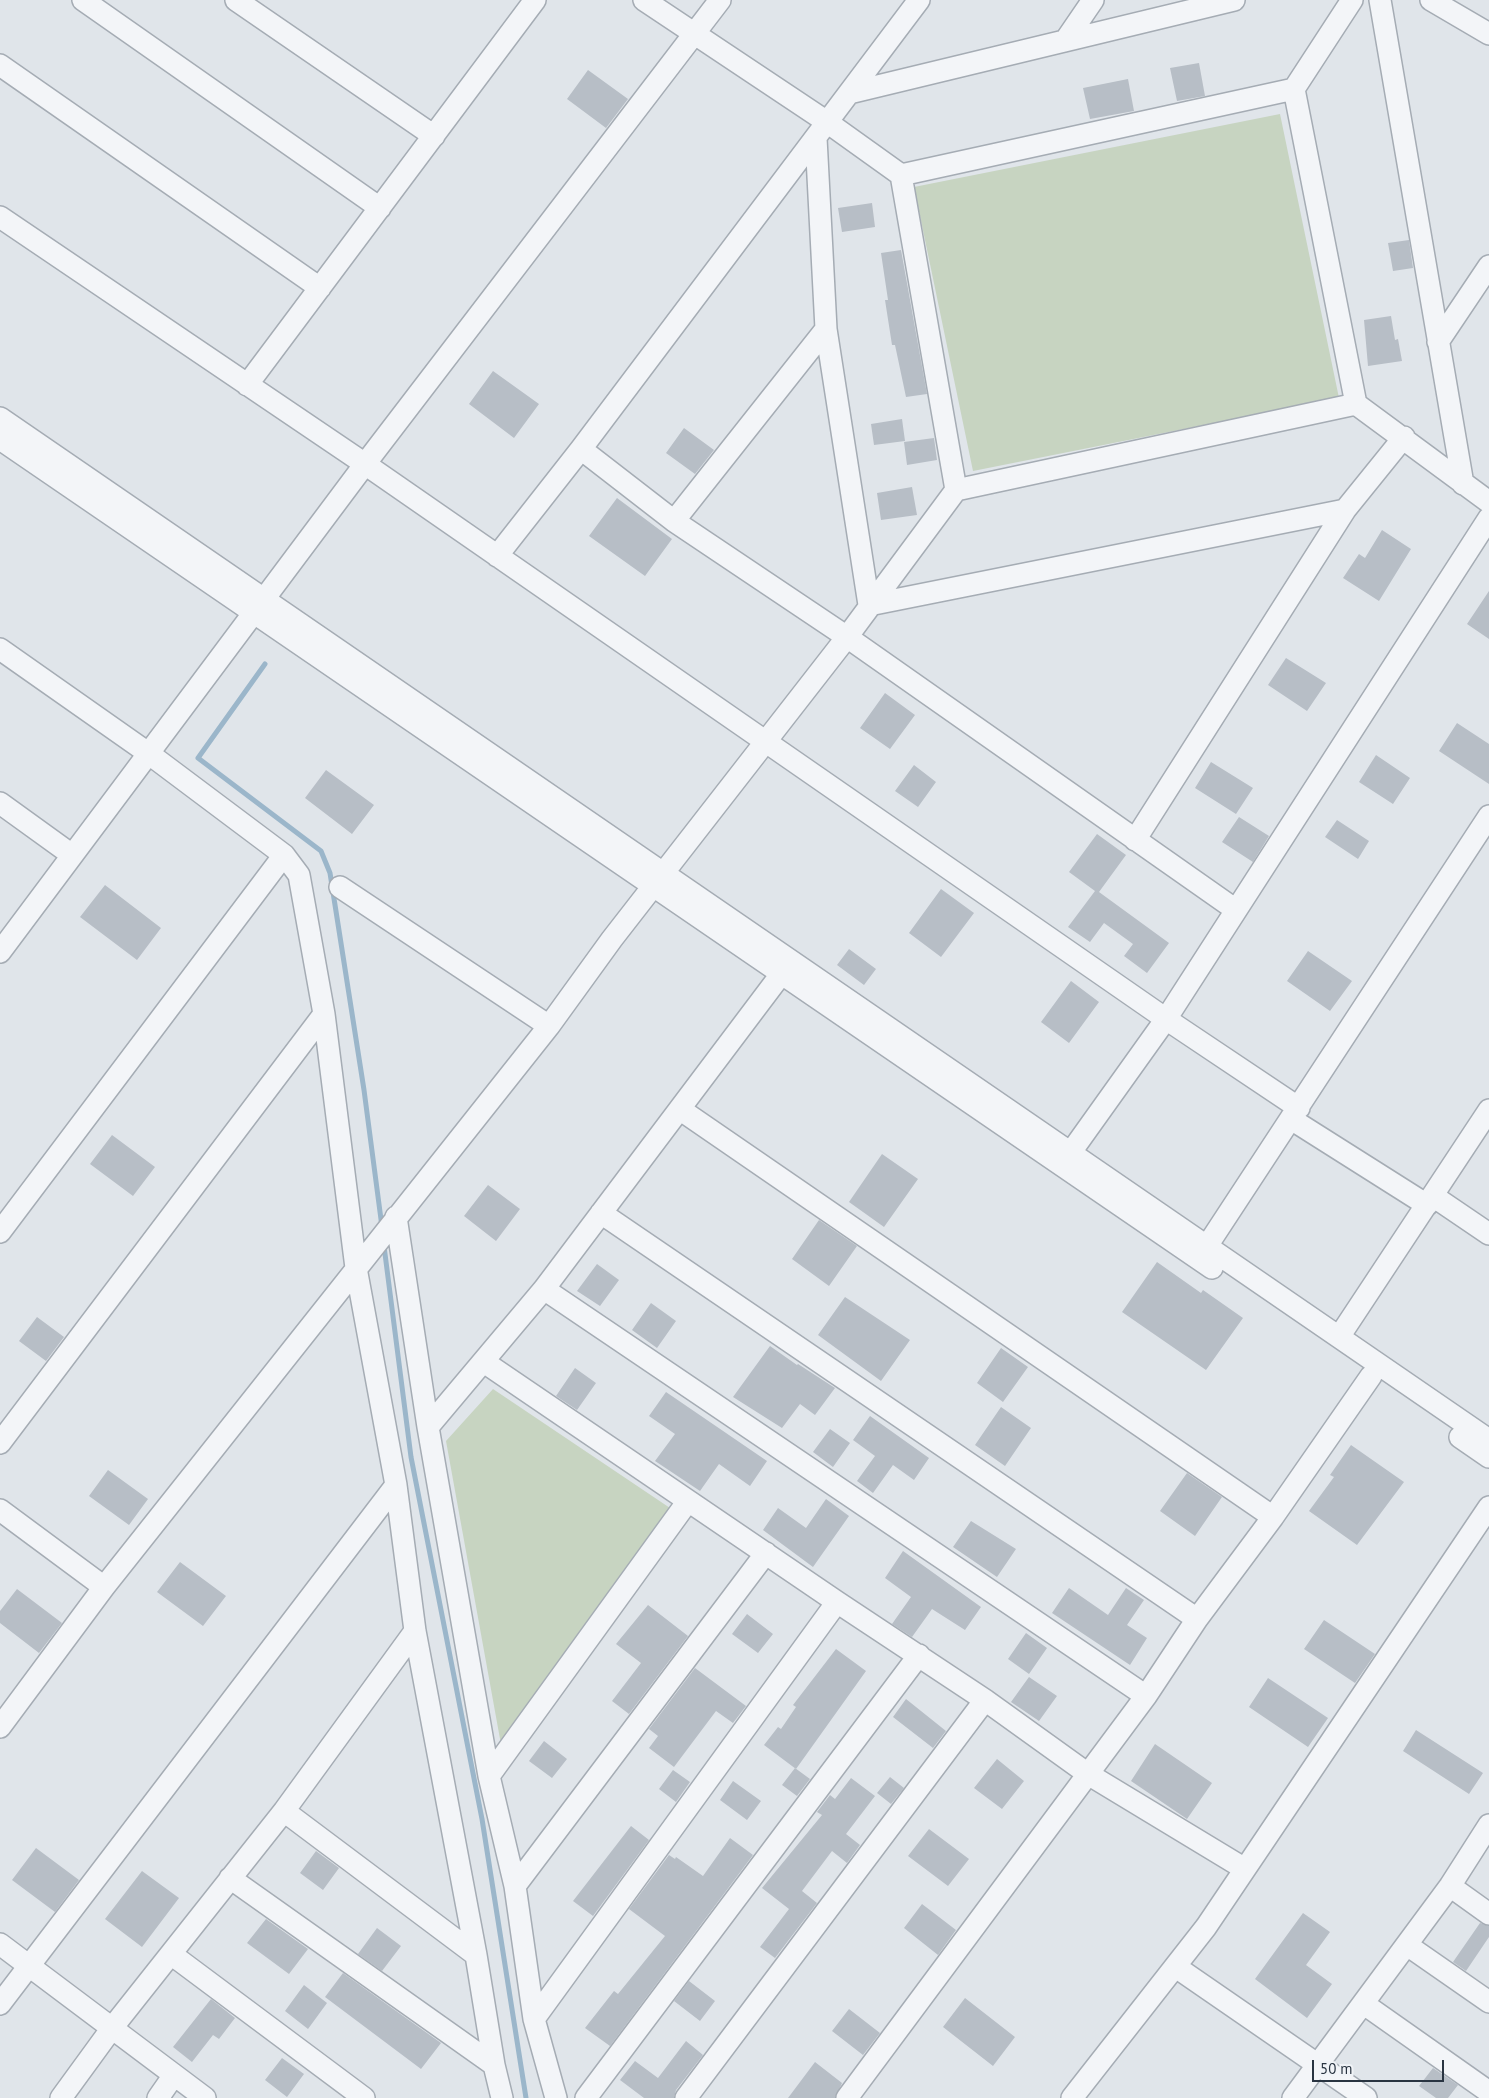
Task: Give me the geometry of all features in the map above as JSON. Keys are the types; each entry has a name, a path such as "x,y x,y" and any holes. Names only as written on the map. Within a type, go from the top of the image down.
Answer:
{"street":[{"path":"83,0 380,208"},
{"path":"236,0 434,136"},
{"path":"247,385 535,0"},
{"path":"644,0 695,34 822,130 901,176 1294,89"},
{"path":"0,952 7,930 72,856 365,464 720,0"},
{"path":"497,556 581,449 919,0"},
{"path":"1066,41 1093,0"},
{"path":"849,93 1234,0"},
{"path":"1352,0 1294,89 1356,404 1404,437 1489,502"},
{"path":"1380,0 1463,484"},
{"path":"1431,0 1489,34"},
{"path":"0,65 320,288"},
{"path":"822,130 826,328 869,605"},
{"path":"901,176 956,490"},
{"path":"0,218 365,464 1166,1019 1295,1114 1430,1201 1489,1234"},
{"path":"1438,342 1489,266"},
{"path":"674,521 826,328"},
{"path":"0,1727 104,1587 549,1026 658,879 847,637 956,490 1356,404"},
{"path":"0,418 259,605 658,879 1070,1152 1489,1440"},
{"path":"1135,840 1345,510 1404,437"},
{"path":"0,439 259,605"},
{"path":"581,449 674,521 847,637 1236,910"},
{"path":"869,605 1345,510"},
{"path":"1070,1152 1166,1019 1489,518"},
{"path":"0,649 148,753 284,855 299,875 324,1014 356,1268 396,1485 415,1630 476,1955 494,2065 502,2098"},
{"path":"0,803 72,856"},
{"path":"1207,1246 1489,816"},
{"path":"0,1232 284,855"},
{"path":"658,879 782,973 1489,1457"},
{"path":"340,887 549,1026"},
{"path":"428,1427 544,1289 600,1213 681,1110 782,973"},
{"path":"0,1443 324,1014"},
{"path":"681,1110 1273,1517"},
{"path":"1339,1336 1489,1110"},
{"path":"600,1213 1197,1619"},
{"path":"396,1217 428,1427 490,1776 515,1886 534,2019 556,2098"},
{"path":"544,1289 1146,1696"},
{"path":"484,1362 837,1602 986,1700 1088,1774 1245,1869"},
{"path":"847,2098 1146,1696 1197,1619 1273,1517 1371,1376"},
{"path":"0,2004 396,1485"},
{"path":"490,1776 688,1501"},
{"path":"1072,2098 1176,1966 1245,1869 1489,1507"},
{"path":"0,1510 104,1587"},
{"path":"515,1886 766,1553"},
{"path":"534,2019 837,1602"},
{"path":"61,2098 112,2028 284,1812 415,1630"},
{"path":"586,2098 919,1656"},
{"path":"686,2098 986,1700"},
{"path":"284,1812 476,1955"},
{"path":"1293,2098 1450,1886 1489,1825"},
{"path":"230,1878 494,2065"},
{"path":"1450,1886 1489,1914"},
{"path":"0,1944 205,2098"},
{"path":"1406,1945 1489,2002"},
{"path":"171,1954 364,2098"},
{"path":"1176,1966 1366,2098"},
{"path":"1364,2004 1489,2092"},
{"path":"158,2098 174,2074"}],"green space":[{"path":"1280,114 1339,398 973,471 914,187"},
{"path":"493,1389 673,1510 502,1750 446,1441"}],"building":[{"path":"1199,63 1205,96 1177,101 1170,68"},
{"path":"588,70 628,99 606,128 567,99"},
{"path":"1128,79 1134,111 1090,119 1083,88"},
{"path":"872,203 875,227 842,232 838,208"},
{"path":"1409,240 1413,268 1393,271 1388,243"},
{"path":"901,250 927,394 906,397 895,345 892,345 885,300 888,300 881,253"},
{"path":"1391,316 1395,340 1398,339 1402,361 1368,366 1364,320"},
{"path":"493,371 539,404 514,438 469,404"},
{"path":"902,419 905,441 874,445 871,424"},
{"path":"684,428 714,450 695,474 666,453"},
{"path":"934,438 937,460 907,465 904,442"},
{"path":"912,487 917,515 881,520 877,493"},
{"path":"617,498 672,539 645,576 589,536"},
{"path":"1382,530 1411,549 1379,601 1343,578 1359,554 1365,558"},
{"path":"1489,591 1489,639 1467,624"},
{"path":"1286,658 1326,683 1307,711 1268,685"},
{"path":"885,693 915,715 890,749 860,728"},
{"path":"1457,723 1489,744 1489,784 1439,751"},
{"path":"1376,755 1410,778 1393,804 1359,782"},
{"path":"1211,762 1253,788 1236,814 1195,788"},
{"path":"914,765 936,782 918,807 895,791"},
{"path":"326,770 374,805 352,834 305,798"},
{"path":"1239,817 1269,836 1253,862 1222,842"},
{"path":"1337,820 1369,841 1358,859 1325,837"},
{"path":"1097,834 1126,855 1099,892 1169,943 1147,973 1124,956 1133,944 1104,923 1090,942 1068,927 1095,891 1069,872"},
{"path":"105,885 161,928 137,960 80,917"},
{"path":"941,889 974,913 941,957 909,933"},
{"path":"849,949 876,969 864,985 837,965"},
{"path":"1308,951 1352,981 1330,1011 1287,981"},
{"path":"1071,981 1099,1002 1069,1043 1041,1022"},
{"path":"112,1135 155,1167 133,1196 90,1164"},
{"path":"882,1154 918,1179 884,1227 849,1202"},
{"path":"488,1185 520,1209 496,1241 464,1216"},
{"path":"819,1220 857,1246 829,1286 792,1259"},
{"path":"1157,1262 1201,1293 1203,1290 1243,1318 1206,1370 1122,1312"},
{"path":"597,1264 619,1280 600,1306 577,1291"},
{"path":"845,1297 910,1340 881,1381 818,1335"},
{"path":"651,1303 676,1321 657,1348 632,1330"},
{"path":"37,1317 64,1337 46,1361 19,1341"},
{"path":"770,1346 835,1388 815,1415 800,1404 782,1428 733,1397"},
{"path":"1001,1348 1028,1367 1003,1402 977,1383"},
{"path":"575,1368 596,1383 577,1410 556,1396"},
{"path":"666,1392 767,1461 750,1486 719,1464 700,1491 655,1461 675,1434 649,1416"},
{"path":"1001,1407 1031,1428 1005,1466 975,1445"},
{"path":"870,1416 929,1458 914,1480 893,1465 873,1493 857,1481 875,1456 853,1440"},
{"path":"830,1429 850,1443 833,1467 813,1452"},
{"path":"1351,1445 1404,1482 1357,1545 1309,1511 1334,1477 1330,1475"},
{"path":"108,1470 148,1499 129,1525 89,1496"},
{"path":"1187,1473 1222,1497 1195,1536 1160,1511"},
{"path":"826,1499 849,1516 813,1567 763,1530 778,1508 806,1528"},
{"path":"971,1521 1016,1549 997,1577 953,1547"},
{"path":"903,1551 981,1607 965,1630 932,1609 912,1637 892,1624 911,1597 885,1578"},
{"path":"180,1562 226,1596 203,1626 157,1592"},
{"path":"1069,1588 1108,1615 1126,1588 1144,1600 1127,1625 1147,1638 1130,1665 1052,1613"},
{"path":"17,1589 62,1623 39,1653 0,1623 0,1611"},
{"path":"648,1605 688,1636 629,1714 612,1701 641,1663 616,1644"},
{"path":"747,1614 773,1634 758,1653 732,1634"},
{"path":"1324,1620 1375,1654 1355,1683 1304,1649"},
{"path":"1026,1633 1047,1648 1029,1674 1008,1659"},
{"path":"836,1649 866,1671 796,1769 764,1745 778,1727 781,1729 796,1707 793,1705"},
{"path":"695,1668 746,1706 733,1723 716,1711 674,1767 649,1748 658,1736 649,1729"},
{"path":"1029,1677 1057,1696 1039,1721 1011,1702"},
{"path":"1268,1678 1328,1718 1308,1747 1249,1707"},
{"path":"906,1699 946,1731 933,1748 893,1717"},
{"path":"1416,1730 1483,1773 1469,1794 1403,1751"},
{"path":"544,1741 567,1759 552,1778 529,1761"},
{"path":"1155,1744 1212,1783 1187,1819 1131,1781"},
{"path":"997,1759 1024,1781 1002,1809 974,1788"},
{"path":"795,1768 810,1779 797,1796 782,1785"},
{"path":"673,1770 690,1782 676,1802 659,1789"},
{"path":"890,1777 904,1788 891,1804 877,1793"},
{"path":"851,1778 875,1796 846,1834 860,1845 847,1863 832,1851 802,1891 817,1903 775,1958 760,1947 789,1909 762,1888 822,1815 817,1812 830,1795 835,1799"},
{"path":"733,1781 761,1801 747,1820 720,1800"},
{"path":"631,1826 649,1840 593,1916 573,1901"},
{"path":"929,1829 969,1859 948,1886 908,1856"},
{"path":"730,1838 753,1855 610,2046 585,2028 614,1991 618,1994 665,1936 629,1909 669,1855 675,1859 676,1857 703,1876"},
{"path":"36,1848 79,1880 55,1912 12,1880"},
{"path":"316,1851 339,1868 323,1890 300,1873"},
{"path":"142,1871 179,1898 142,1947 105,1919"},
{"path":"922,1904 956,1930 938,1955 904,1928"},
{"path":"1303,1913 1330,1932 1306,1965 1332,1984 1307,2018 1255,1979"},
{"path":"266,1919 308,1949 289,1974 247,1943"},
{"path":"1480,1923 1489,1926 1489,1937 1466,1971 1453,1962"},
{"path":"377,1928 401,1946 382,1971 358,1954"},
{"path":"343,1973 441,2043 421,2069 325,1997"},
{"path":"689,1981 715,2001 700,2021 674,2001"},
{"path":"304,1985 327,2003 308,2029 285,2011"},
{"path":"965,1998 1015,2037 993,2066 943,2027"},
{"path":"211,1999 235,2018 219,2039 213,2035 192,2062 173,2047"},
{"path":"849,2009 880,2033 863,2055 832,2031"},
{"path":"686,2041 703,2055 676,2090 674,2098 644,2098 620,2080 635,2061 658,2078"},
{"path":"282,2058 304,2074 287,2097 265,2080"},
{"path":"815,2062 842,2083 835,2098 788,2098"},
{"path":"1433,2068 1458,2085 1448,2098 1436,2098 1419,2086"}],"waterway":[{"path":"265,664 198,758 321,851 330,873 364,1090 382,1227"},
{"path":"384,1246 411,1457 482,1819 526,2098"}]}
